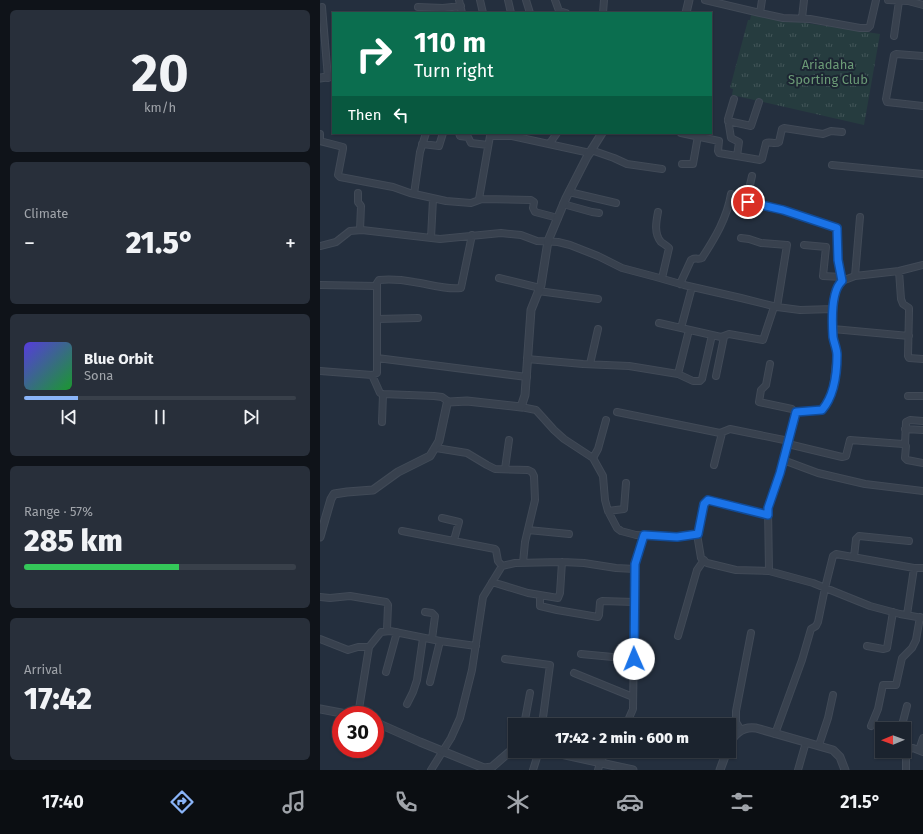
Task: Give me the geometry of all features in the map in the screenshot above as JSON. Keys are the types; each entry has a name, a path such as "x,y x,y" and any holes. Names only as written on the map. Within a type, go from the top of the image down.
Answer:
{"street":[{"path":"480,0 483,12"},
{"path":"508,0 512,12"},
{"path":"526,0 530,12"},
{"path":"556,0 559,11 562,12"},
{"path":"603,12 604,0"},
{"path":"686,12 689,0"},
{"path":"705,0 783,18 802,18 868,28 870,26 876,0"},
{"path":"732,7 734,0"},
{"path":"760,13 762,0"},
{"path":"802,18 804,0"},
{"path":"888,0 899,2 914,1 923,5"},
{"path":"894,36 899,2"},
{"path":"418,7 443,8 460,3"},
{"path":"320,78 330,77 322,7"},
{"path":"923,56 894,55 886,99 887,102 923,106"},
{"path":"734,99 728,121 731,138 739,142 737,156"},
{"path":"728,121 752,125 759,102"},
{"path":"687,134 719,140 718,151 720,153 761,160 766,143 779,142 782,129 784,128 824,134 831,131 842,132"},
{"path":"320,134 320,140 342,146 338,176 393,187 433,198 471,203 479,199 531,200 534,202 533,208 535,212 558,218"},
{"path":"414,194 422,144 426,134"},
{"path":"422,144 439,146 443,134"},
{"path":"459,134 460,136 468,137 471,143 488,145"},
{"path":"550,143 556,134"},
{"path":"521,407 525,395 532,310 539,289 548,241 569,192 601,134"},
{"path":"479,199 490,135 512,136 550,143 614,158 627,164 662,168"},
{"path":"682,164 693,164 698,136"},
{"path":"832,165 923,174"},
{"path":"752,176 747,198 748,202 783,210 837,227 838,260 842,279 836,291 833,309 833,338 837,353 833,388 827,404 822,410 796,412 792,409 759,402 761,390 766,385 770,364"},
{"path":"569,192 616,203"},
{"path":"358,193 358,202 361,206 360,230"},
{"path":"680,284 691,260 694,258 702,258 719,232 728,208 731,194"},
{"path":"431,238 433,198"},
{"path":"564,204 599,213"},
{"path":"658,212 656,231 660,240 669,248 662,278"},
{"path":"855,276 860,217"},
{"path":"320,246 336,242 350,231 360,230 431,238 453,238 501,233 521,235 537,240 564,244 594,254 622,268 680,284 776,307 800,310 833,309"},
{"path":"320,371 372,375 377,373 376,283 379,280 386,280 413,282 449,288 461,288 472,235"},
{"path":"659,323 712,335 724,336 729,334 763,340 776,307 787,245 761,243 742,238"},
{"path":"804,245 826,247 823,276 842,279 899,271 923,265"},
{"path":"899,271 901,299 903,304 909,308 910,311 908,356 909,358 923,359"},
{"path":"499,278 539,289 598,300"},
{"path":"320,285 377,286"},
{"path":"681,328 692,287"},
{"path":"377,319 418,318"},
{"path":"590,364 598,329"},
{"path":"833,329 909,336"},
{"path":"678,374 689,330"},
{"path":"527,359 629,366 678,374 693,381 701,380 712,335"},
{"path":"716,376 724,336"},
{"path":"377,358 527,377"},
{"path":"372,375 380,393 384,394 434,396 442,397 449,402 466,401 536,410 564,439 593,458 598,465 603,476 604,500 608,512 620,531 644,535 677,537 698,534"},
{"path":"382,422 384,394"},
{"path":"908,396 923,396"},
{"path":"320,537 331,499 334,494 373,490 409,465 430,456 439,441 447,404 449,402"},
{"path":"617,412 722,433 730,429 788,442 842,457 846,456 848,442 851,440 905,444"},
{"path":"769,571 768,508 796,412"},
{"path":"593,458 598,449 606,420"},
{"path":"923,421 908,421 905,444 906,460 923,463"},
{"path":"906,429 923,430"},
{"path":"714,465 722,433"},
{"path":"505,469 509,440"},
{"path":"436,448 467,453 490,467 528,470 534,474 535,500 528,530 523,563"},
{"path":"783,460 818,473 865,484 923,491"},
{"path":"608,512 624,509 626,483"},
{"path":"768,515 708,500 704,504 698,534 701,558 707,563 736,570 769,571 825,588 870,606 921,617 915,644 902,658 895,686 883,685 878,709 871,726"},
{"path":"442,518 459,522 454,540"},
{"path":"528,530 569,534"},
{"path":"402,531 496,549 498,561 502,566"},
{"path":"630,718 632,713 633,697 635,569 644,535"},
{"path":"854,557 856,539 859,536 909,541"},
{"path":"775,734 812,629 818,622 833,556 836,554 914,568 923,568"},
{"path":"678,636 697,570 704,560"},
{"path":"492,582 515,590 540,596 559,598 562,562"},
{"path":"431,770 444,751 460,718 472,670 481,603 487,589 502,566 514,563 584,562 616,568 635,569"},
{"path":"908,615 914,568"},
{"path":"320,597 330,598 350,596 386,602 388,605 388,630"},
{"path":"540,596 540,606 598,617 600,602 602,601 634,602"},
{"path":"425,612 432,613 435,616 432,640"},
{"path":"868,646 883,649 887,648 893,612"},
{"path":"359,706 369,647 379,634 388,630 432,640 476,646"},
{"path":"386,672 397,632"},
{"path":"741,730 736,722 736,711 751,633"},
{"path":"407,704 417,680 423,638"},
{"path":"320,640 346,650 358,647 369,647"},
{"path":"430,682 440,641"},
{"path":"581,654 634,659"},
{"path":"505,659 550,665 543,718"},
{"path":"574,673 633,697"},
{"path":"525,718 530,693"},
{"path":"819,745 828,718 833,695"},
{"path":"903,722 907,706"},
{"path":"320,708 332,711"},
{"path":"384,726 482,768 490,769 508,753"},
{"path":"736,733 752,727 819,745 835,751 840,757 845,770"},
{"path":"911,748 921,751 923,738"},
{"path":"798,770 806,742"},
{"path":"533,770 537,758"},
{"path":"570,758 599,767 630,770"},
{"path":"720,770 724,758"},
{"path":"906,758 906,770"}],"green space":[{"name":"Ariadaha Sporting Club","path":"751,15 880,34 864,125 732,95 733,89 730,88 748,20 750,20"}],"route":[{"path":"634,659 633,630 635,564 644,535 677,537 698,534 704,504 708,500 768,515 768,508 780,473 796,412 822,410 827,404 833,388 837,353 833,338 833,309 836,291 842,281 838,260 837,227 783,210 748,202"}]}
